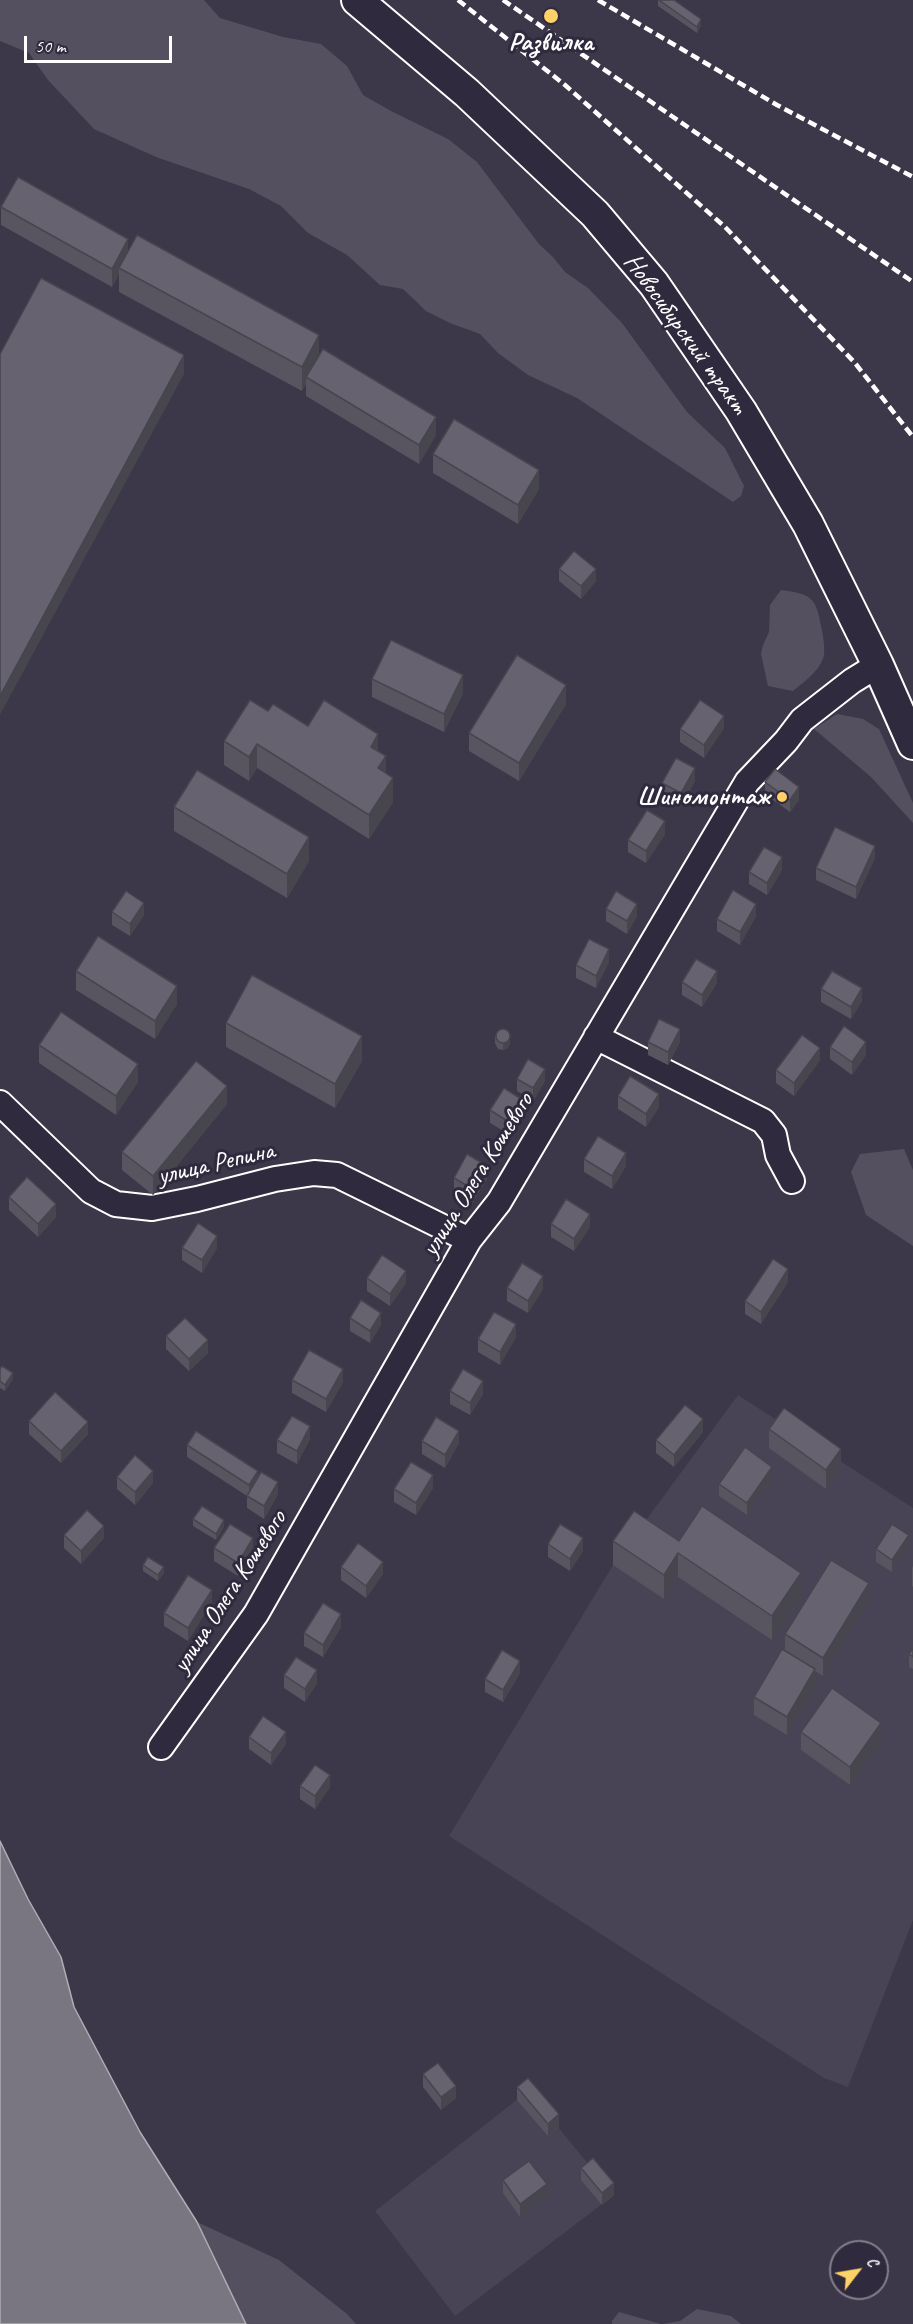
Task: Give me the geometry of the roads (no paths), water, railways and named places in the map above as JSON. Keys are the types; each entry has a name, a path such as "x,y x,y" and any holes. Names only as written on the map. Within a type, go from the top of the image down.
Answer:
{"main road":[{"name":"Новосибирский тракт","path":"357,0 467,93 595,214 654,284 741,411 808,524 878,665 913,744"}],"street":[{"name":"улица Олега Кошевого","path":"161,1747 256,1614 469,1240 499,1202 747,782 802,720 852,681 878,665"},
{"path":"596,1037 763,1121 774,1136 778,1155 792,1181"},
{"name":"улица Репина","path":"0,1103 91,1191 116,1204 152,1208 275,1179 314,1173 336,1175 469,1240"}],"railway":[{"path":"458,0 565,85 725,227 855,363 913,437"},
{"path":"503,0 913,282"},
{"path":"598,0 777,105 913,177"}],"place":[{"name":"Развилка","path":"551,16"},
{"name":"Шиномонтаж","path":"782,797"}]}
